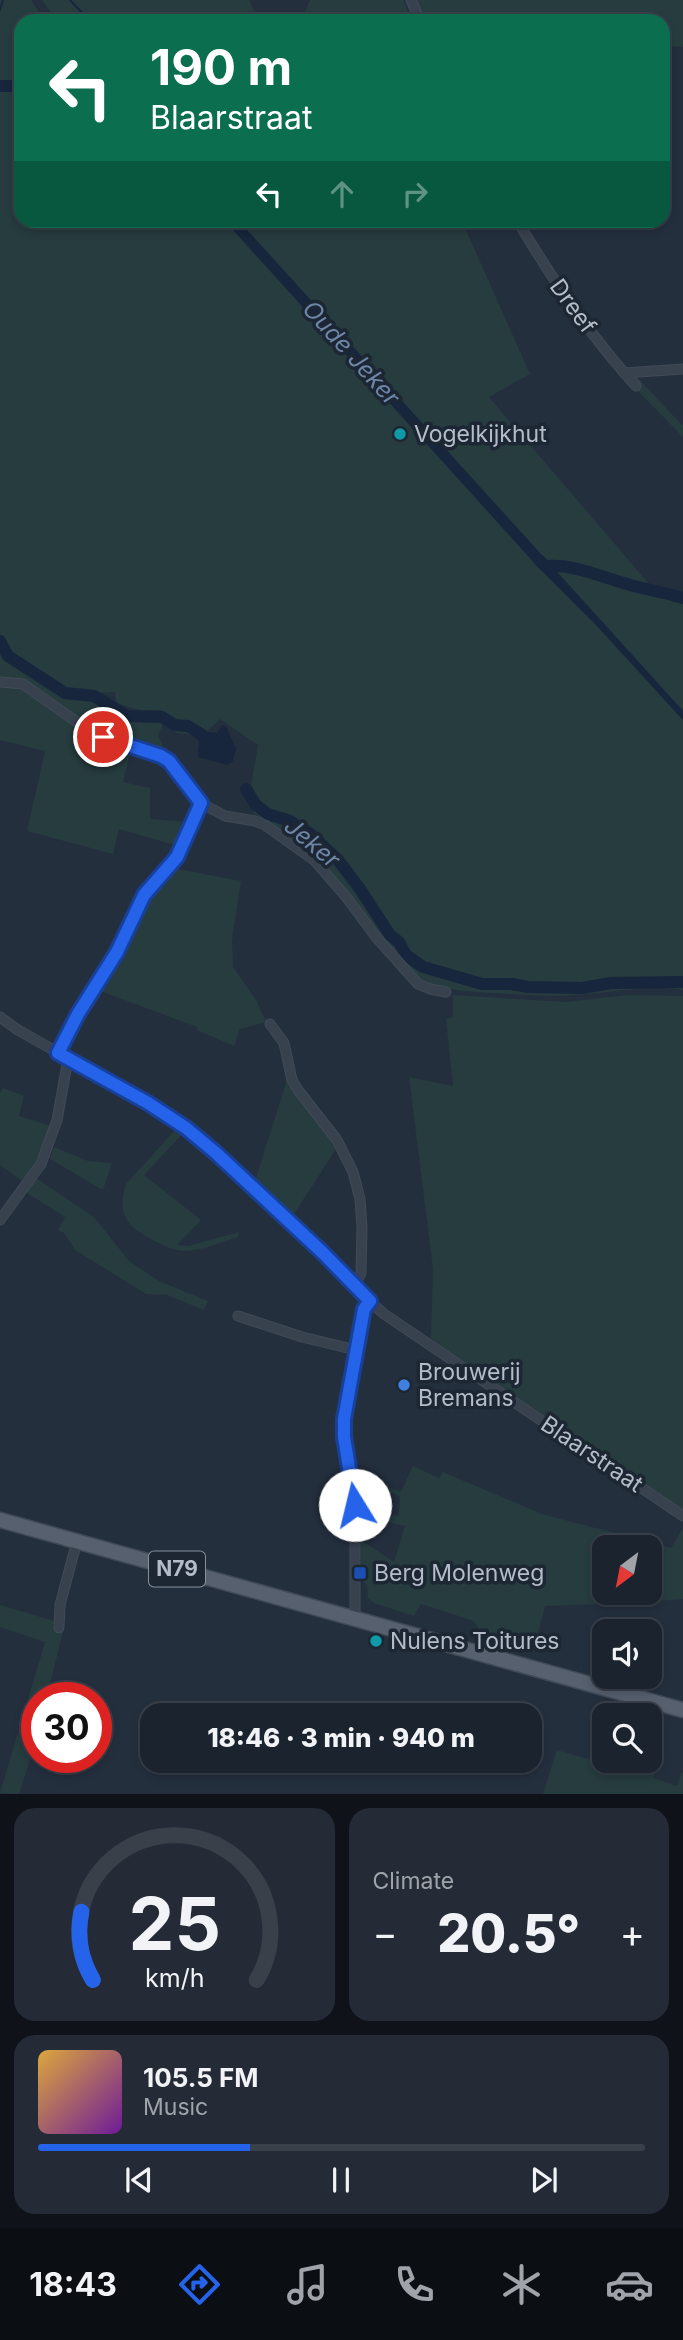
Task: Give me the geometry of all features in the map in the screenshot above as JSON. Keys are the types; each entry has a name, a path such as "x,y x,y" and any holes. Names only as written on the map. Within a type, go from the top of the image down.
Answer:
{"main road":[{"name":"N79","path":"0,1520 355,1619"},
{"path":"355,1619 683,1710"}],"street":[{"name":"Dreef","path":"522,228 554,280 636,386"},
{"path":"624,373 683,369"},
{"path":"0,682 23,684 84,727 103,737 161,756 169,761 201,803 225,816 265,825 314,860 418,984 446,992"},
{"path":"58,1053 78,1014 117,952 144,895 177,857 201,803"},
{"name":"Blaarstraat","path":"0,1017 186,1128 322,1252 354,1288 384,1314 683,1516"},
{"path":"270,1024 284,1043 292,1080 337,1140 353,1172 360,1199 362,1228 361,1273 354,1288"},
{"path":"0,1220 41,1164 57,1120 68,1059"},
{"path":"355,1619 355,1505 344,1437 344,1419 364,1309 370,1301"},
{"path":"238,1317 356,1350"},
{"path":"59,1628 60,1605 77,1541"}],"green space":[{"path":"0,0 31,0 40,14 14,14 14,228 231,228 539,568 597,626 683,720 683,990 642,988 542,996 463,991 418,980 312,854 253,813 258,801 251,786 258,745 220,719 207,731 199,729 196,733 198,735 177,733 163,724 158,736 169,757 95,728 29,683 0,678","holes":["65,690 115,692 116,703 139,710 162,710 161,722 144,722 137,712 119,708 106,709 92,701 67,696"]},
{"path":"42,0 249,0 256,14 52,14"},
{"path":"310,0 403,0 409,14 304,14"},
{"path":"414,0 683,0 683,47 670,46 670,14 420,14"},
{"path":"244,228 465,228 530,374 489,397 649,584 565,560 549,563"},
{"path":"636,376 683,426 683,437 630,383"},
{"path":"554,569 580,571 632,590 683,603 683,711"},
{"path":"0,684 18,685 131,750 123,782 150,788 150,819 188,822 178,846 119,829 113,854 27,831 45,751 0,740"},
{"path":"172,868 241,881 232,940 233,967 283,1046 291,1081 338,1146 292,1217 254,1184 287,1080 286,1061 266,1022 240,1029 234,1046 197,1030 197,1027 95,989 149,895"},
{"path":"453,995 564,1002 628,995 683,996 683,1510 431,1339 433,1269 409,1077 453,1086 446,1019 453,1017"},
{"path":"3,1088 24,1096 19,1116 51,1126 40,1159 22,1181 0,1165 0,1093"},
{"path":"177,1128 184,1132 144,1175 201,1220 177,1245 188,1246 239,1232 238,1237 198,1250 172,1249 136,1230 126,1218 122,1204 126,1184"},
{"path":"54,1147 88,1161 112,1163 103,1190 50,1159"},
{"path":"36,1178 94,1217 129,1261 159,1281 208,1301 204,1310 167,1295 146,1294 75,1250 64,1233 58,1230 65,1217 24,1191"},
{"path":"413,1466 439,1478 443,1472 542,1514 622,1535 592,1535 592,1604 545,1606 534,1650 482,1634 474,1621 421,1604 414,1616 374,1603 368,1598 367,1585 361,1580 361,1540 394,1562 405,1526 373,1519 374,1512 399,1516 400,1496 355,1478 355,1474 401,1492"},
{"path":"683,1528 683,1599 662,1601 662,1546 671,1548"},
{"path":"0,1605 54,1621 53,1627 63,1631 51,1682 33,1682 45,1642 0,1627"},
{"path":"21,1723 21,1773 26,1773 19,1794 0,1793"},
{"path":"557,1750 592,1760 592,1773 654,1773 653,1778 677,1786 683,1773 683,1794 543,1794"}],"water":[{"path":"231,228 245,228 250,233 683,711 683,720 597,626 539,568"},
{"path":"222,725 226,726 236,749 233,761 227,765 198,757 199,742 196,733 199,729 217,733"}],"waterway":[{"path":"0,10 3,0"},
{"path":"70,0 83,14"},
{"name":"Jeker","path":"0,86 14,86"},
{"name":"Oude Jeker","path":"539,560 545,566 577,569 683,598"},
{"name":"Jeker","path":"0,641 8,656 65,693 94,696 127,716 162,717 175,725 188,726 208,742"},
{"name":"Jeker","path":"246,789 256,805 268,814 290,821 309,833 338,860 390,935 399,942 406,955 423,967 482,984 528,987 582,988 611,983 683,982"}],"place":[{"name":"Vogelkijkhut","path":"400,434"},
{"name":"Brouwerij Bremans","path":"404,1385"},
{"name":"Berg Molenweg","path":"360,1573"},
{"name":"Nulens Toitures","path":"376,1641"}],"route":[{"path":"103,737 169,761 201,803 177,857 144,895 117,952 78,1014 58,1053 148,1103 186,1128 322,1252 354,1288 370,1301 364,1309 344,1419 344,1437 355,1505"}]}
